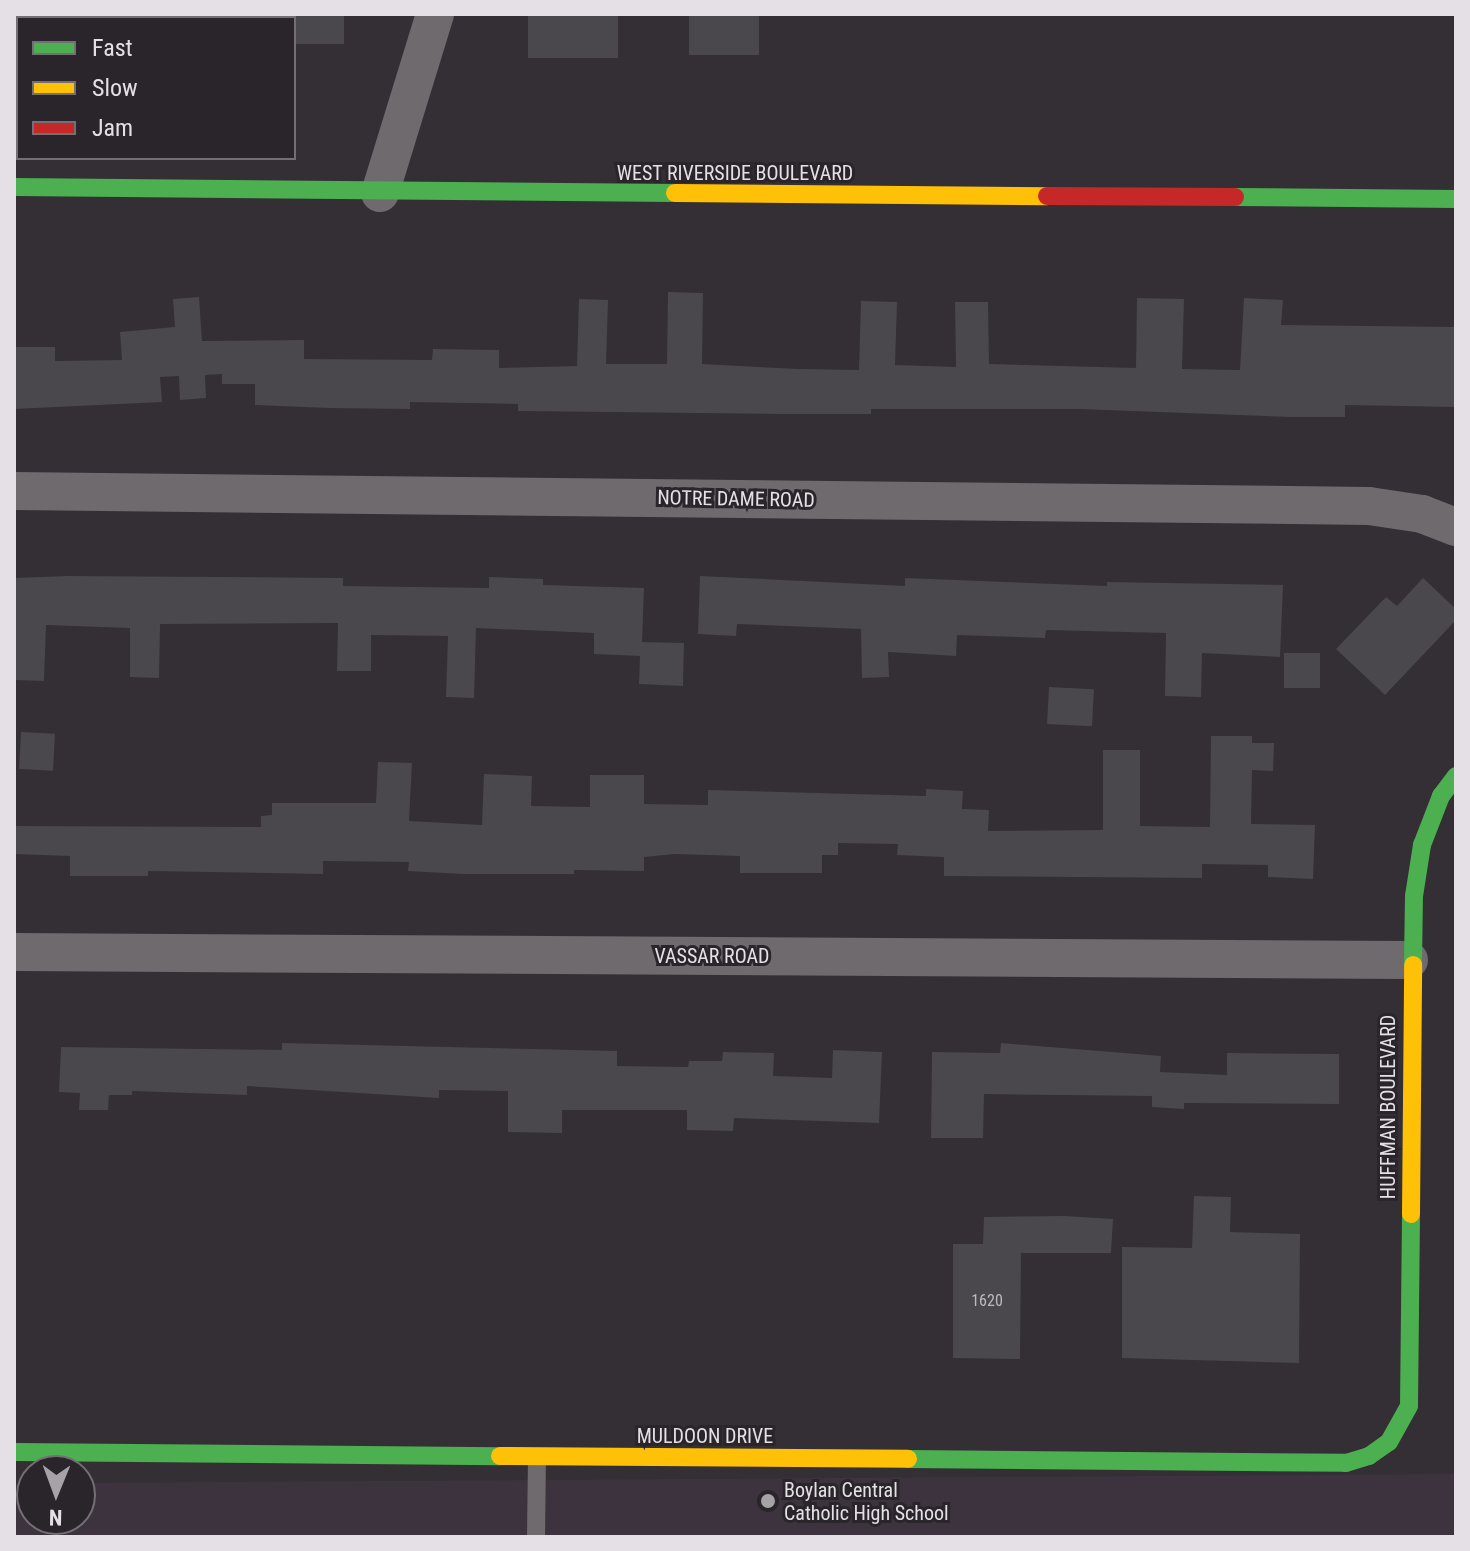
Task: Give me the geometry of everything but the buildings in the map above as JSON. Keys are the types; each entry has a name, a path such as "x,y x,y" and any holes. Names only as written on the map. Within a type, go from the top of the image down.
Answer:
{"street":[{"path":"380,193 435,14"},
{"name":"WEST RIVERSIDE BOULEVARD","path":"14,187 380,193 1456,199"},
{"name":"NOTRE DAME ROAD","path":"14,491 1369,506 1422,514 1456,527"},
{"name":"HUFFMAN BOULEVARD","path":"1389,1442 1404,1423 1412,1383 1409,960 1422,845 1441,796 1456,776"},
{"name":"VASSAR ROAD","path":"14,952 1409,960"},
{"name":"MULDOON DRIVE","path":"14,1452 1346,1463 1369,1456 1389,1442"}],"lane":[{"path":"536,1537 537,1457"}],"shaded area":[{"name":"Boylan Central Catholic High School","path":"1456,1474 1456,1537 14,1537 14,1484 16,1535 96,1535 96,1483"}],"traffic: fast":[{"path":"14,187 675,193"},
{"path":"1235,197 1456,199"},
{"path":"1413,965 1414,896 1422,845 1441,796 1456,776"},
{"path":"908,1459 1346,1463 1369,1456 1389,1442 1409,1406 1411,1214"},
{"path":"14,1452 500,1456"}],"traffic: slow":[{"path":"675,193 1047,196"},
{"path":"1411,1214 1413,965"},
{"path":"500,1456 908,1459"}],"traffic: jam":[{"path":"1047,196 1235,197"}],"place":[{"name":"Boylan Central Catholic High School","path":"768,1501"}]}
